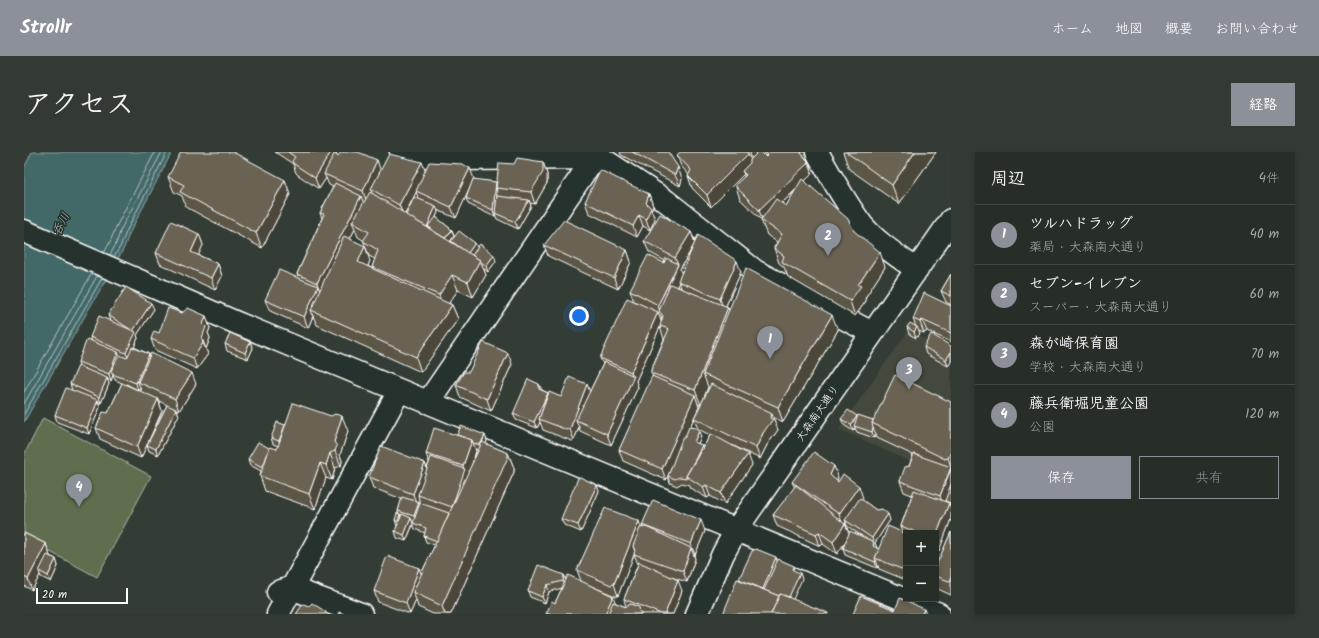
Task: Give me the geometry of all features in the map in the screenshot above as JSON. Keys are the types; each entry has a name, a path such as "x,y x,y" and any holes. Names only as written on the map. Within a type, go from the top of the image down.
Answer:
{"street":[{"path":"401,152 449,159 596,155 666,201 755,271 872,333"},
{"path":"816,152 838,189 863,226 886,248 916,270"},
{"path":"428,402 596,155"},
{"name":"大森南大通り","path":"697,614 723,554 736,530 916,270 950,224"},
{"path":"24,231 399,391 940,614"},
{"path":"361,614 281,598 399,391"}],"shaded area":[{"path":"908,331 951,351 951,480 839,429"}],"green space":[{"path":"43,418 151,476 97,577 24,538 24,455"}],"water":[{"name":"呑川","path":"32,152 172,152 129,234 124,248 24,422 24,168"}],"building":[{"path":"181,152 233,152 285,180 256,233 180,192 184,185 168,177"},
{"path":"288,152 331,152 315,178 294,164 292,161 295,157"},
{"path":"341,152 358,152 377,160 363,191 324,174 334,154 338,156"},
{"path":"632,152 668,152 678,167 675,175"},
{"path":"680,152 747,152 748,154 707,195 688,176 691,170 677,155"},
{"path":"758,152 761,152 766,157 768,155 765,152 802,152 801,153 808,161 807,164 759,210 736,187 736,184 746,175 742,171"},
{"path":"846,152 915,152 892,185"},
{"path":"389,154 422,162 399,205 371,189"},
{"path":"517,158 543,162 543,172 531,192 496,188 499,163 514,164"},
{"path":"429,162 462,164 470,168 451,207 416,191"},
{"path":"600,170 649,194 646,203 651,208 646,219 639,215 633,226 585,202"},
{"path":"473,179 496,182 493,210 466,198"},
{"path":"802,179 848,219 854,231 880,252 858,285 861,286 850,301 782,262 784,256 774,248 782,234 761,220 776,199 786,206"},
{"path":"335,183 361,196 317,283 297,274 324,214 320,213"},
{"path":"370,192 480,260 468,282 452,275 439,295 372,267 378,250 363,241 369,232 352,222"},
{"path":"497,196 529,200 515,222 495,213"},
{"path":"414,197 436,206 427,227 406,215"},
{"path":"660,214 691,232 675,258 644,241"},
{"path":"436,217 452,230 445,238 428,226"},
{"path":"564,220 627,250 614,278 544,245"},
{"path":"171,221 199,234 191,252 218,264 211,278 156,253"},
{"path":"459,231 475,243 468,253 451,241"},
{"path":"698,235 737,261 720,299 678,281"},
{"path":"344,236 365,246 358,262 452,305 416,357 311,310"},
{"path":"480,244 494,255 486,266 472,255"},
{"path":"648,255 664,263 666,258 678,264 658,305 630,290"},
{"path":"746,268 832,315 778,407 703,374"},
{"path":"279,270 318,286 304,317 265,300"},
{"path":"951,274 951,296 941,291"},
{"path":"670,284 728,307 695,390 651,373 669,329 660,326 663,316 659,311"},
{"path":"126,287 151,303 133,331 108,315"},
{"path":"924,293 951,306 951,333 922,320 920,322 913,319"},
{"path":"627,298 658,312 631,372 600,358"},
{"path":"168,308 182,313 188,308 206,316 203,324 206,327 202,338 203,343 193,358 151,339 154,331 159,333"},
{"path":"99,316 136,332 126,353 90,337"},
{"path":"910,323 917,327 914,332 907,327"},
{"path":"230,333 250,342 245,353 225,344"},
{"path":"931,334 951,346 951,352 946,360 924,347"},
{"path":"87,339 118,352 109,374 78,362"},
{"path":"483,342 508,353 487,399 456,385 464,372 469,372"},
{"path":"132,347 149,354 136,383 112,374 111,371 119,355 127,358"},
{"path":"151,353 192,373 175,399 138,382"},
{"path":"604,362 634,376 607,434 576,420"},
{"path":"78,366 107,378 99,397 70,384"},
{"path":"895,375 951,402 951,452 948,458 945,459 872,423"},
{"path":"652,376 695,395 662,469 619,450"},
{"path":"569,377 587,384 570,429 567,430 539,419 549,392 561,397"},
{"path":"528,379 539,384 539,389 548,393 534,422 513,414"},
{"path":"122,383 158,399 137,447 96,428 103,412 108,413"},
{"path":"711,384 772,414 770,418 773,419 763,433 756,448 694,418"},
{"path":"66,388 98,400 87,428 55,415"},
{"path":"293,403 331,416 335,414 342,416 334,442 337,446 335,451 330,453 326,465 320,463 309,494 260,476 270,447 277,449"},
{"path":"167,405 176,409 156,449 147,445"},
{"path":"848,410 857,416 851,425 841,419"},
{"path":"858,415 873,420 872,432 854,426"},
{"path":"277,422 285,425 279,441 271,438"},
{"path":"461,426 485,435 480,445 473,443 472,440 457,435"},
{"path":"689,427 696,428 699,431 694,442 702,445 686,478 680,477 675,479 668,476 682,439 685,437"},
{"path":"434,428 472,440 463,466 426,454"},
{"path":"711,434 748,454 721,493 706,485 703,487 686,476"},
{"path":"258,442 269,448 262,467 248,459"},
{"path":"482,442 508,453 508,457 442,606 413,592"},
{"path":"381,446 425,463 413,494 369,477"},
{"path":"814,452 834,466 830,475 838,482 843,474 859,486 839,514 792,482"},
{"path":"914,454 951,467 940,496 900,481 905,467 909,466"},
{"path":"431,457 465,469 452,507 418,495"},
{"path":"580,477 597,485 578,525 561,519 578,478"},
{"path":"951,484 951,503 945,501"},
{"path":"796,485 845,524 833,542 819,532 816,534 773,515"},
{"path":"914,490 949,503 938,530 911,530 901,526"},
{"path":"402,497 419,502 414,516 398,511"},
{"path":"860,498 876,510 882,509 888,514 872,538 845,520"},
{"path":"653,500 701,520 691,544 642,525"},
{"path":"420,503 449,513 437,541 424,536 426,528 413,523"},
{"path":"605,508 639,521 614,584 611,585 577,570"},
{"path":"397,513 400,514 398,522 395,520"},
{"path":"402,514 411,518 404,535 395,531"},
{"path":"888,526 903,533 903,570 875,558"},
{"path":"646,527 691,548 683,571 634,554 635,549 633,546 640,528"},
{"path":"850,531 874,542 873,546 879,549 875,562 843,548"},
{"path":"951,532 951,582 939,577 939,559"},
{"path":"24,533 46,544 28,579 24,577"},
{"path":"756,549 776,557 763,589 739,579 752,551"},
{"path":"47,555 56,559 48,576 39,571"},
{"path":"387,556 419,568 406,603 374,591"},
{"path":"778,559 794,566 793,570 800,573 789,597 780,594 779,596 764,590"},
{"path":"639,562 678,580 665,614 661,614 624,599"},
{"path":"538,565 564,575 563,581 547,585 542,597 528,591"},
{"path":"568,575 613,596 605,614 546,614 552,601 555,603"},
{"path":"737,579 779,596 771,614 723,614"},
{"path":"780,594 828,613 828,614 771,614"},
{"path":"861,596 895,610 900,598 903,599 903,602 909,602 924,609 922,614 853,614"},
{"path":"613,602 626,607 630,604 639,607 640,613 642,614 608,614"},
{"path":"312,603 326,612 325,614 296,614 303,604 309,606"}],"place":[{"name":"セブン-イレブン","path":"828,256"},
{"name":"ツルハドラッグ","path":"770,359"},
{"name":"森が崎保育園","path":"909,390"},
{"name":"藤兵衛堀児童公園","path":"79,507"}]}
